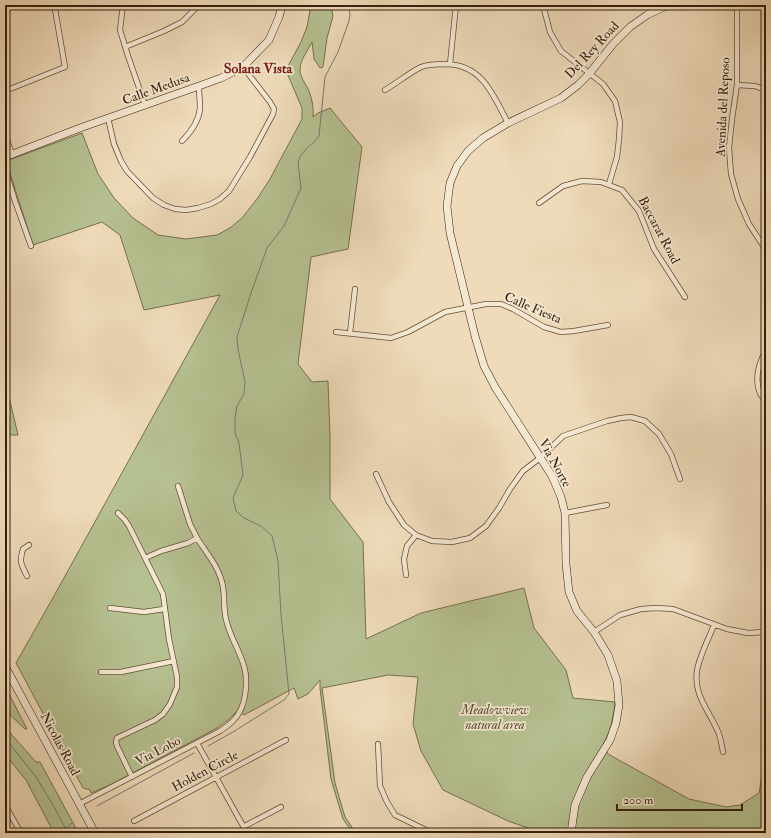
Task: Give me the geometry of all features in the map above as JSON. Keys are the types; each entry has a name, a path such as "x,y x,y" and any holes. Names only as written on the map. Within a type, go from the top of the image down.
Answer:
{"street":[{"path":"123,5 120,30 146,105"},
{"path":"125,47 182,22 197,5"},
{"name":"Calle Medusa","path":"8,156 108,118 221,78 243,66 269,40 279,17 282,5"},
{"path":"450,64 456,5"},
{"path":"543,5 550,32 561,51 603,84 614,101 620,122 617,157 608,184"},
{"name":"Avenida del Reposo","path":"736,5 737,85 729,148 731,174 738,199 749,224 766,250"},
{"name":"Del Rey Road","path":"508,123 560,98 578,85 589,74 613,44 630,27 647,15 666,6"},
{"path":"5,91 65,67 55,9"},
{"path":"385,90 422,67 437,64 450,64 464,67 479,76 490,90 508,123"},
{"path":"108,118 114,144 127,171 153,198 164,205 175,209 186,210 211,204 220,199 229,191 250,157 273,114 274,109 270,102 243,66"},
{"path":"737,85 755,86 766,90"},
{"path":"182,141 190,133 198,118 200,109 199,86"},
{"name":"Via Norte","path":"508,123 484,138 468,151 457,166 450,183 447,206 450,233 475,336 484,366 495,387 552,476 561,496 565,513 566,564 569,592 577,611 594,632 608,655 617,681 619,705 616,723 610,740 587,777 575,805 571,833"},
{"path":"5,136 8,156"},
{"path":"5,169 31,246"},
{"name":"Baccarat Road","path":"539,203 563,186 582,181 601,182 622,190 639,211 654,249 685,297"},
{"path":"350,333 355,288"},
{"name":"Calle Fiesta","path":"336,332 391,338 408,332 445,312 486,304 502,304 514,309 544,327 561,332 608,325"},
{"path":"766,350 757,376 760,394 766,401"},
{"path":"376,474 389,502 404,525 416,535 432,541 452,542 470,538 486,526 500,508 510,489 523,471 540,458 563,436 607,421 631,417 644,421 659,434 671,454 680,479"},
{"path":"145,558 161,551 188,543 197,538 190,524 178,486"},
{"path":"565,513 608,505"},
{"path":"118,513 126,520 163,594 169,639 177,677 176,686 170,704 163,714 155,720 117,738 117,747 132,777"},
{"path":"406,575 404,559 407,546 416,535"},
{"name":"Via Lobo","path":"79,804 220,731 235,718 241,709 246,687 244,666 226,622 223,587 220,576 216,567 197,538"},
{"path":"27,576 22,567 20,558 23,549 29,545"},
{"path":"110,608 144,612 164,609"},
{"path":"594,632 620,615 642,609 656,608 673,609 727,629 748,633 766,632"},
{"path":"714,625 698,663 696,685 703,704 719,734 723,752"},
{"path":"101,672 121,672 174,661"},
{"name":"Nicolas Road","path":"5,666 95,833"},
{"name":"Holden Circle","path":"134,821 286,740"},
{"path":"198,743 247,833"},
{"path":"378,744 380,786 387,802 395,815 432,833"},
{"path":"5,805 21,833"},
{"path":"243,827 281,806"}],"green space":[{"name":"Meadowview natural area","path":"311,5 330,5 333,16 327,38 323,67 320,68 314,59 312,42 303,58 300,68 303,80 312,101 313,117 330,108 362,147 348,249 311,257 298,364 312,382 328,381 330,499 363,542 366,639 421,613 524,588 534,628 566,670 573,698 615,702 611,724 603,745 608,754 689,799 726,807 740,805 759,793 766,753 766,833 542,833 508,821 443,790 421,751 413,724 418,677 388,675 322,688 335,783 345,817 356,833 353,833 343,819 331,779 320,680 308,694 298,699 294,688 244,715 237,711 217,728 110,785 91,793 90,790 83,788 16,663 220,295 144,310 120,235 102,222 33,245 6,161 82,133 98,174 114,198 133,218 158,235 186,239 217,235 230,228 242,218 257,199 270,179 302,119 302,108 287,73 288,66 307,27"},
{"path":"5,380 18,435 5,435"},
{"path":"5,686 27,729 25,729 5,710"},
{"path":"5,719 10,723 8,725 8,729 11,734 36,762 40,762 78,832 80,833 54,833 26,780 5,754"}],"waterway":[{"path":"208,746 284,700 289,694 281,615 278,561 272,536 261,526 244,518 236,511 233,498 243,475 239,443 235,433 237,406 244,394 245,382 237,337 267,248 284,226 301,188 298,162 301,155 319,136 325,77 338,52 349,21 349,5"},
{"path":"5,738 36,777 68,833"},
{"path":"97,806 194,753"},
{"path":"66,828 72,823"}],"district":[{"name":"Solana Vista","path":"258,68"}]}
